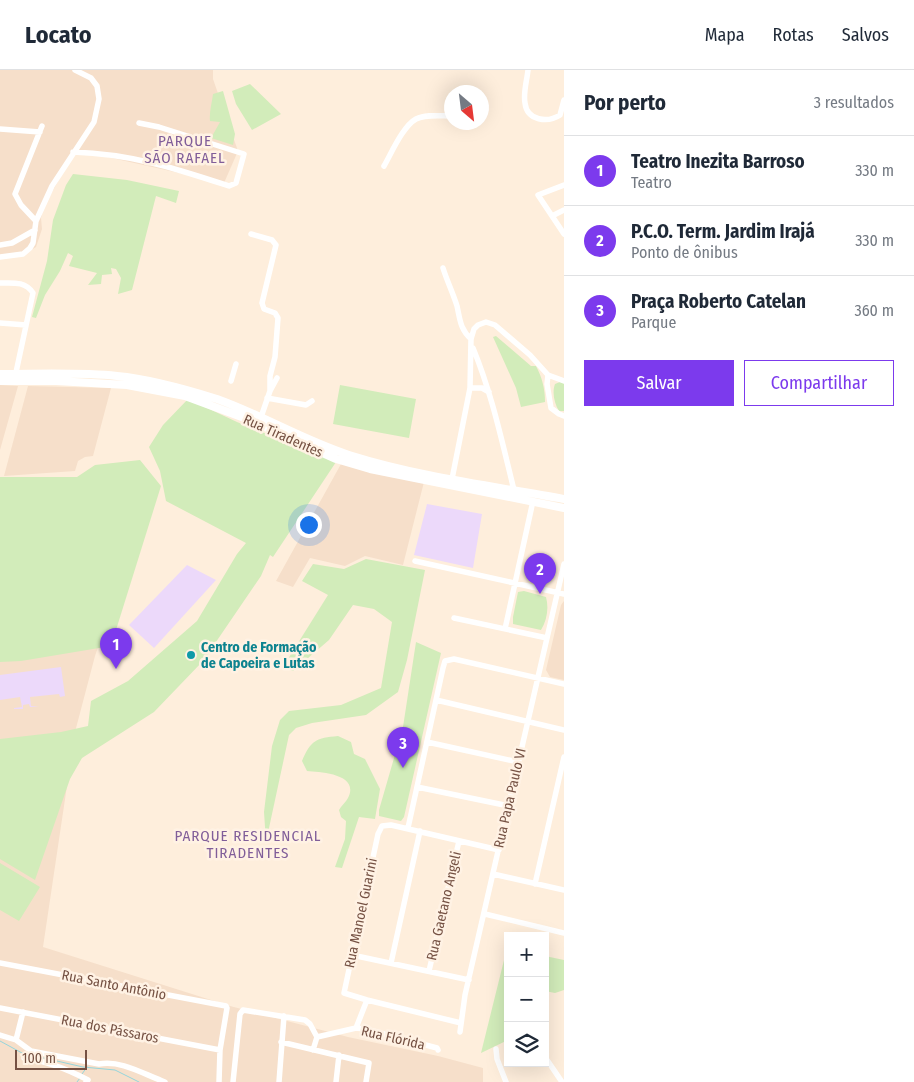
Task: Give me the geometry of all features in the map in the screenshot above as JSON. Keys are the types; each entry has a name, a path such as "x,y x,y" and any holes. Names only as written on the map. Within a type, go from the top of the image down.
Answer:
{"street":[{"path":"0,258 23,254 33,243 36,221 52,186 94,122 99,99 97,86 91,78 75,70"},
{"path":"528,70 524,103 531,114 545,121 553,119 560,115 564,100"},
{"path":"384,166 413,121 417,118 429,116 444,116"},
{"path":"73,152 149,161 232,186 236,183 244,154 179,133 139,123"},
{"path":"0,129 41,129 16,187 15,194 21,205 36,221"},
{"path":"564,185 538,196 564,234"},
{"path":"552,216 564,210"},
{"path":"0,245 12,243 35,230"},
{"path":"251,234 272,240 276,245 262,303 262,307 277,314 278,318 275,357 270,376 270,391"},
{"path":"442,268 461,326 485,376 514,490"},
{"path":"0,282 23,284 32,290 33,296 15,378"},
{"path":"452,479 470,388 471,345 474,329 478,325 486,322 495,325 530,355 548,375 564,381"},
{"path":"0,323 26,325"},
{"path":"231,381 236,364"},
{"name":"Rua Tiradentes","path":"0,374 15,378"},
{"path":"548,375 547,384 550,405 554,412 564,416"},
{"name":"Rua Tiradentes","path":"0,381 32,377 127,385 189,395 219,408 260,421 335,455 387,469 564,508"},
{"path":"260,421 267,398 277,378"},
{"path":"470,388 482,388 489,392"},
{"path":"267,398 306,405 312,402"},
{"name":"Rua Tiradentes","path":"387,469 564,499"},
{"path":"505,629 533,501"},
{"path":"415,561 561,593"},
{"name":"Rua Papa Paulo VI","path":"460,1032 469,980 527,722 547,638 561,593 564,564"},
{"path":"454,618 547,638"},
{"path":"499,850 408,828 443,664 447,660 454,659 564,684"},
{"path":"436,700 564,730"},
{"path":"427,742 518,762"},
{"path":"535,884 564,757"},
{"path":"417,787 509,806"},
{"name":"Rua Manoel Guarini","path":"367,1000 345,994 344,992 378,834 381,827 385,825 408,828"},
{"path":"391,963 420,831"},
{"name":"Rua Gaetano Angeli","path":"429,972 459,840"},
{"path":"494,874 564,890"},
{"path":"484,914 564,933"},
{"path":"352,954 469,980"},
{"name":"Rua Santo Antônio","path":"0,964 226,1006 220,1050"},
{"path":"356,1028 367,1000 461,1023"},
{"name":"Rua dos Pássaros","path":"0,1008 220,1050"},
{"path":"233,1082 240,1014 243,1010 302,1019 308,1022 317,1037 313,1050"},
{"path":"16,1040 23,1012"},
{"path":"279,1082 284,1016"},
{"name":"Rua Flórida","path":"317,1037 356,1028 437,1048 438,1050"},
{"path":"0,1034 16,1040 31,1051 99,1064 109,1062 118,1064 165,1082"},
{"path":"281,1042 369,1063 366,1082"},
{"path":"496,1049 497,1059 506,1082"},
{"path":"218,1082 220,1050"},
{"path":"336,1082 339,1055"},
{"path":"24,1058 44,1060 86,1080"},
{"path":"549,1063 562,1082"}],"shaded area":[{"path":"0,70 213,70 213,79 238,151 224,183 76,150 44,206 41,218 42,229 36,247 23,255 0,258"},
{"path":"0,385 18,386 0,450"},
{"path":"28,386 111,388 93,456 85,457 78,461 75,471 4,476"},
{"path":"341,464 424,482 403,565 365,556 345,566 310,558 293,587 276,581"},
{"path":"427,504 482,514 473,568 414,555"},
{"path":"0,520 134,539 95,656 75,732 43,947 230,1006 348,1037 438,1056 483,1068 483,1082 0,1082"},
{"path":"187,565 216,580 154,648 129,625"},
{"path":"564,601 564,680 550,677 546,670 561,605"},
{"path":"61,667 65,696 60,697 59,694 30,697 31,706 39,707 30,707 29,704 23,705 23,709 14,709 22,707 20,697 0,700 0,675"}],"green space":[{"path":"250,84 281,114 252,130 236,104 232,91"},
{"path":"223,91 235,134 233,145 211,138 220,122 210,121 213,94"},
{"path":"73,174 127,180 179,191 176,203 156,196 132,290 118,294 121,278 116,269 111,268 112,274 102,275 101,284 88,285 97,273 69,266 73,256 68,253 60,271 45,295 36,318 32,317 47,261 53,220 66,185"},
{"path":"496,336 531,366 536,366 543,383 545,402 521,407 516,388 493,337"},
{"path":"564,383 564,411 559,411 554,398 555,384"},
{"path":"340,385 416,399 409,438 333,424"},
{"path":"188,399 237,422 336,462 273,557 270,555 261,576 203,661 154,712 82,758 70,779 35,880 0,859 0,739 61,732 88,726 91,701 128,681 197,621 237,554 246,543 166,501 160,471 149,447 163,425"},
{"path":"140,460 161,486 111,646 21,661 0,662 0,477 77,477 95,465"},
{"path":"366,559 425,570 407,660 398,692 366,715 312,723 296,728 289,735 266,842 264,812 272,746 280,720 289,711 341,705 381,688 392,622 374,609 353,605 329,640 293,671 283,667 328,595 302,581 313,564 344,569"},
{"path":"524,591 546,597 547,614 541,630 513,624 518,592"},
{"path":"416,642 441,653 404,817 401,821 379,816 379,810 403,727"},
{"path":"338,736 351,742 354,754 365,759 380,789 375,819 359,817 342,868 335,867 345,839 346,821 341,817 339,810 348,798 349,784 337,776 307,771 302,761 308,749 315,741"},
{"path":"0,863 40,887 19,921 0,910"},
{"path":"549,957 564,960 564,990 555,993 549,992"},
{"path":"504,960 504,1042 481,1053"}],"waterway":[{"path":"0,1041 22,1053 83,1067 115,1070 139,1082"},
{"path":"82,1074 87,1067"},
{"path":"77,1082 80,1078"}],"place":[{"name":"P.C.O. Term. Jardim Irajá","path":"540,594"},
{"name":"Centro de Formação de Capoeira e Lutas","path":"191,655"},
{"name":"Teatro Inezita Barroso","path":"116,669"},
{"name":"Praça Roberto Catelan","path":"403,768"}],"district":[{"name":"PARQUE SÃO RAFAEL","path":"185,150"},
{"name":"PARQUE RESIDENCIAL TIRADENTES","path":"248,844"}]}
